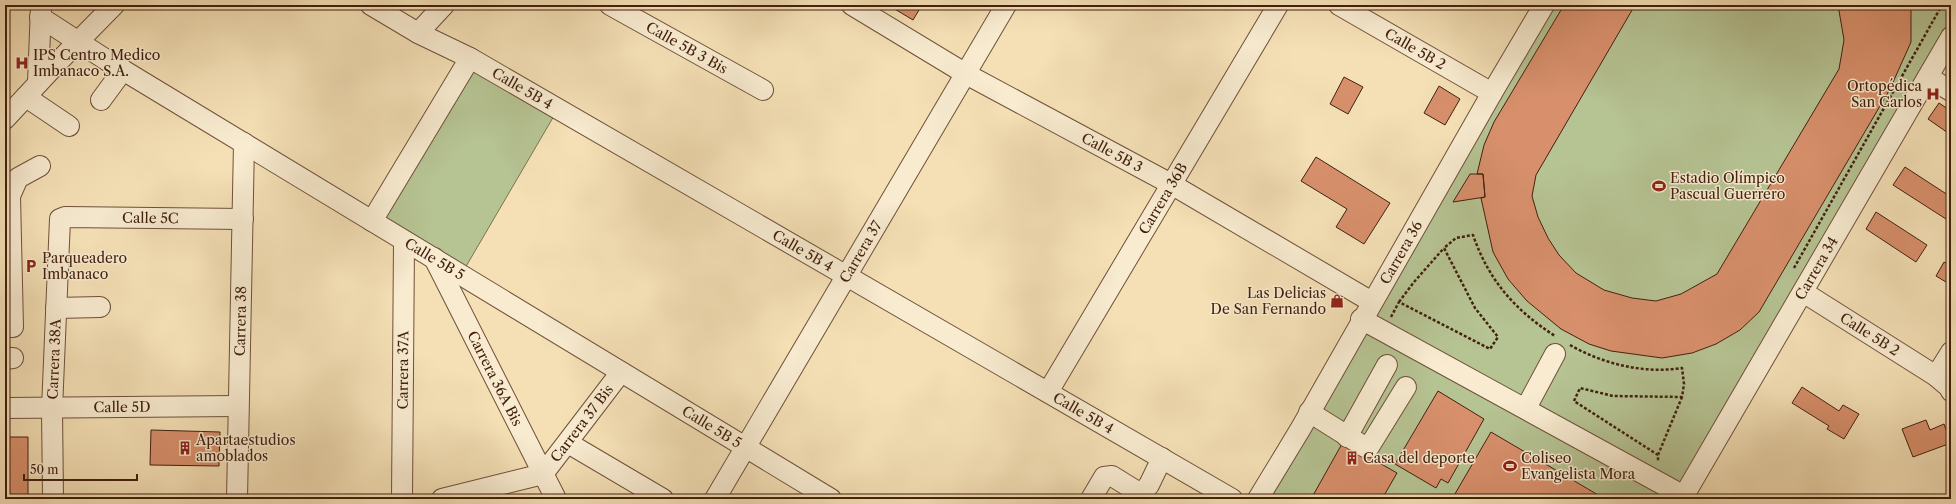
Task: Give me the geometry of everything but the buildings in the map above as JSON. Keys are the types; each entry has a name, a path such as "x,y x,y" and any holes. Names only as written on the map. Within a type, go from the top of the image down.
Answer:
{"street":[{"path":"5,119 114,5"},
{"name":"Calle 5B 4","path":"371,5 418,33 470,58 1232,499"},
{"path":"418,33 444,5"},
{"name":"Calle 5B 3 Bis","path":"610,5 763,90"},
{"name":"Calle 5B 3","path":"852,5 966,74 1172,184 1372,302"},
{"name":"Carrera 37","path":"715,499 845,275 1006,5"},
{"name":"Carrera 36B","path":"1048,392 1278,5"},
{"name":"Calle 5B 2","path":"1339,5 1359,10 1492,93"},
{"name":"Carrera 36","path":"1258,499 1544,5"},
{"path":"32,90 41,11"},
{"name":"Calle 5B 5","path":"41,11 77,42 745,447 824,497"},
{"name":"Carrera 34","path":"1684,498 1951,37"},
{"path":"372,221 470,58"},
{"path":"101,100 123,70"},
{"path":"1928,77 1951,91"},
{"path":"32,90 69,126"},
{"name":"Carrera 38","path":"237,499 244,143"},
{"path":"5,327 13,327 9,289 8,255 8,218 10,196 18,178 40,166"},
{"name":"Calle 5C","path":"60,220 64,217 243,219"},
{"name":"Carrera 38A","path":"53,499 52,409 60,220"},
{"name":"Carrera 37A","path":"402,499 404,241"},
{"name":"Carrera 36A Bis","path":"433,257 556,499"},
{"name":"Calle 5B 2","path":"1803,292 1947,385"},
{"path":"56,308 100,307"},
{"path":"1361,319 1526,408 1684,498"},
{"path":"1526,408 1560,345"},
{"path":"1947,385 1951,352"},
{"path":"1347,436 1387,365"},
{"name":"Carrera 37 Bis","path":"543,474 568,443 620,372"},
{"path":"1309,412 1365,447 1372,445 1406,387"},
{"name":"Calle 5D","path":"5,408 52,409 238,406"},
{"path":"568,443 663,499"},
{"path":"1091,499 1104,478 1112,476 1141,494 1149,485 1162,458"},
{"path":"442,499 543,474"}],"path":[{"path":"1792,273 1942,5"},
{"path":"1390,319 1399,302 1414,282 1444,248 1456,238 1473,235 1480,256 1502,291 1524,314 1560,345 1632,368 1669,370 1682,368 1684,384 1682,397 1658,455 1658,467"},
{"path":"1399,302 1490,349 1498,337 1475,308 1444,248"},
{"path":"1658,455 1574,401 1580,388 1613,396 1682,397"}],"green space":[{"path":"1544,5 1951,5 1951,37 1682,499 1258,499"},
{"path":"470,58 558,109 461,275 372,221"}],"place":[{"name":"IPS Centro Medico Imbanaco S.A.","path":"22,63"},
{"name":"Ortopédica San Carlos","path":"1933,94"},
{"name":"Estadio Olímpico Pascual Guerrero","path":"1659,186"},
{"name":"Parqueadero Imbanaco","path":"31,266"},
{"name":"Las Delicias De San Fernando","path":"1337,301"},
{"name":"Apartaestudios amoblados","path":"185,448"},
{"name":"Casa del deporte","path":"1352,458"},
{"name":"Coliseo Evangelista Mora","path":"1510,466"}]}
